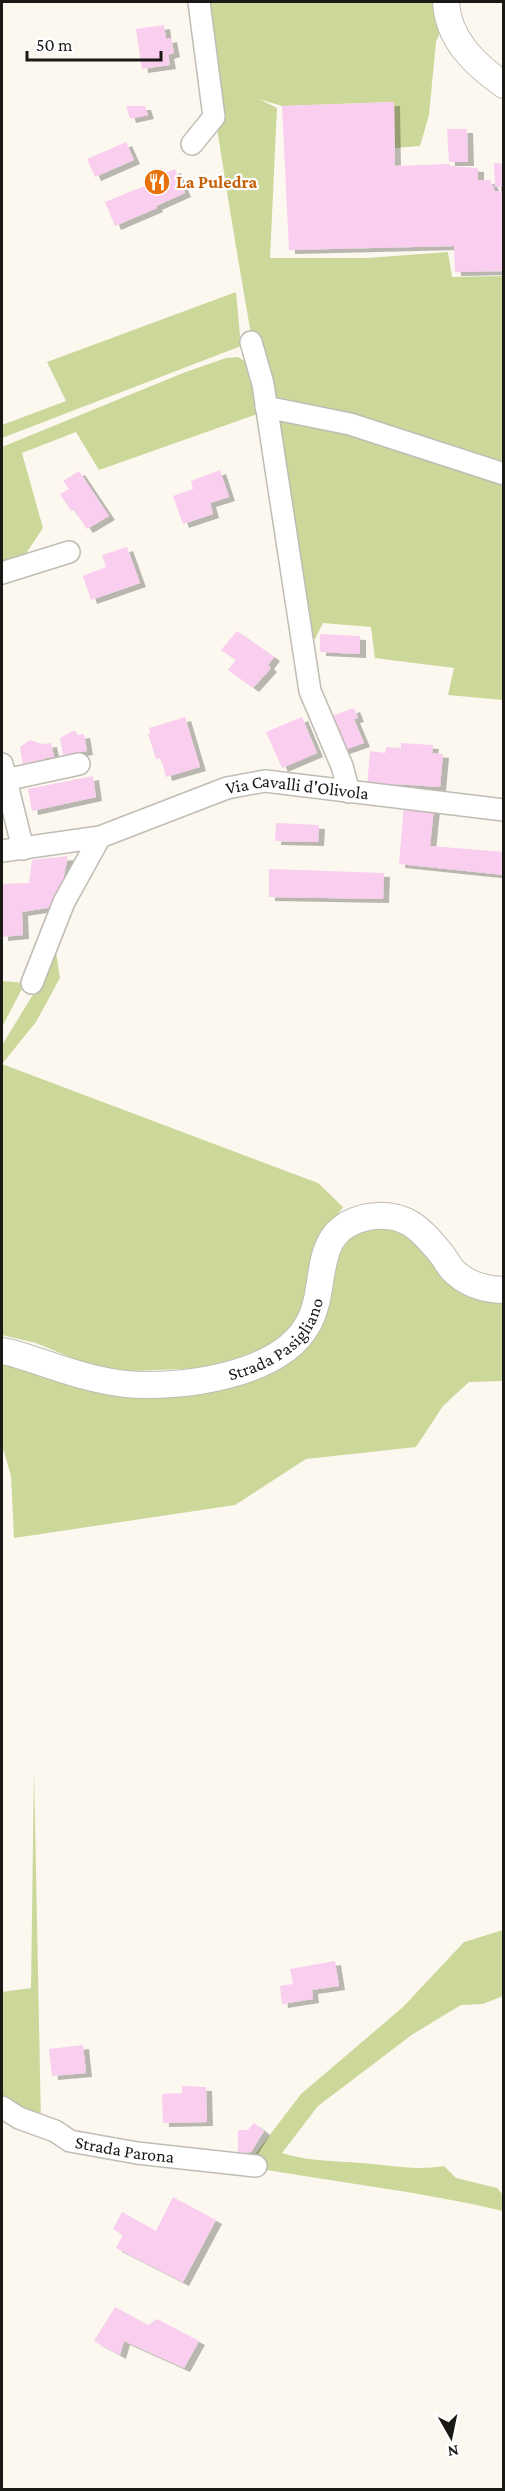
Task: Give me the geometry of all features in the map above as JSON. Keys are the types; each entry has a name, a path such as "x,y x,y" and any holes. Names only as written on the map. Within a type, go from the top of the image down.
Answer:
{"street":[{"path":"192,144 214,117 199,2"},
{"path":"446,2 447,16 460,46 484,71 504,85"},
{"path":"251,342 263,384 310,691 342,766 349,792"},
{"path":"266,407 350,424 504,474"},
{"path":"2,573 69,552"},
{"path":"23,849 4,772 79,764"},
{"name":"Via Cavalli d'Olivola","path":"2,851 100,837 227,788 266,781 504,810"},
{"path":"32,982 64,902 100,837"},
{"name":"Strada Pasigliano","path":"2,1352 96,1379 127,1384 187,1383 245,1369 274,1357 298,1338 309,1324 315,1306 325,1252 335,1236 343,1229 351,1223 369,1217 392,1216 413,1223 429,1238 456,1274 476,1285 504,1290"},
{"name":"Strada Parona","path":"2,2107 19,2118 55,2131 70,2141 137,2153 256,2166"}],"green space":[{"path":"199,2 446,2 447,16 436,42 429,115 420,146 395,148 393,102 282,106 259,99 277,108 270,258 367,258 448,252 452,277 503,276 503,700 448,695 454,668 375,658 371,627 323,623 315,639 306,635 235,240"},
{"path":"236,292 241,346 2,438 2,425 66,401 47,362"},
{"path":"238,357 254,367 263,412 99,470 76,432 22,453 43,528 19,564 2,571 2,447 183,373 226,358"},
{"path":"55,946 60,978 36,1022 2,1064 2,1045 39,985"},
{"path":"2,981 25,983 2,1027"},
{"path":"2,1064 318,1183 343,1207 315,1248 309,1305 291,1332 256,1353 203,1368 133,1371 91,1366 36,1343 2,1335"},
{"path":"388,1224 503,1294 503,1381 469,1382 443,1406 416,1447 306,1459 235,1505 14,1538 11,1476 2,1445 2,1358 176,1390 294,1351 335,1258 356,1231"},
{"path":"34,1769 41,2125 2,2107 2,1992 31,1988"},
{"path":"503,1930 503,1996 483,2004 461,2005 413,2034 318,2106 282,2153 311,2159 402,2167 444,2166 456,2178 497,2188 503,2195 503,2211 413,2193 261,2169 252,2158 301,2094 403,2007 464,1942"}],"building":[{"path":"164,25 166,39 171,38 174,53 168,55 170,65 142,69 136,29"},
{"path":"394,102 395,166 450,164 450,166 478,168 478,180 490,180 495,191 504,191 504,271 455,272 454,246 289,250 282,106"},
{"path":"126,106 145,106 148,115 130,119"},
{"path":"447,129 467,129 468,162 449,162"},
{"path":"126,142 134,160 95,177 87,159"},
{"path":"494,163 504,164 504,187 495,187"},
{"path":"175,169 185,193 115,226 105,202 147,185 146,181"},
{"path":"220,470 229,497 210,503 213,514 183,524 173,496 193,489 191,481"},
{"path":"79,471 109,516 87,529 60,494 69,489 63,481"},
{"path":"127,547 140,583 91,600 83,576 106,567 102,555"},
{"path":"237,631 274,657 268,665 271,668 253,688 228,670 236,660 221,650"},
{"path":"320,634 360,636 360,654 320,652"},
{"path":"354,708 358,718 354,719 364,743 341,751 327,718"},
{"path":"185,717 200,767 166,777 161,758 156,759 148,734 150,733 149,728"},
{"path":"302,717 317,753 282,768 266,732"},
{"path":"73,731 78,735 84,734 87,751 63,755 60,738"},
{"path":"30,740 42,744 51,743 54,757 46,758 46,761 23,765 20,747"},
{"path":"401,743 433,745 432,753 443,754 440,787 395,784 395,789 367,786 370,751 385,753 386,747 401,748"},
{"path":"93,776 96,797 32,811 28,789"},
{"path":"404,805 434,808 430,846 504,852 504,875 399,864"},
{"path":"276,823 319,825 318,842 275,841"},
{"path":"68,856 62,885 59,885 53,907 22,912 23,935 2,937 2,884 29,883 32,860"},
{"path":"269,869 384,873 383,899 269,897"},
{"path":"335,1961 339,1986 312,1990 313,1999 282,2004 280,1986 293,1984 290,1969"},
{"path":"83,2045 86,2073 52,2076 49,2049"},
{"path":"182,2086 206,2087 207,2122 163,2123 162,2094 182,2093"},
{"path":"254,2123 264,2131 251,2152 238,2153 238,2130 248,2130"},
{"path":"173,2197 216,2220 183,2282 116,2248 123,2235 113,2229 122,2212 156,2231"},
{"path":"115,2307 148,2325 157,2319 199,2341 184,2368 124,2341 120,2355 94,2341"}],"place":[{"name":"La Puledra","path":"157,182"}]}
